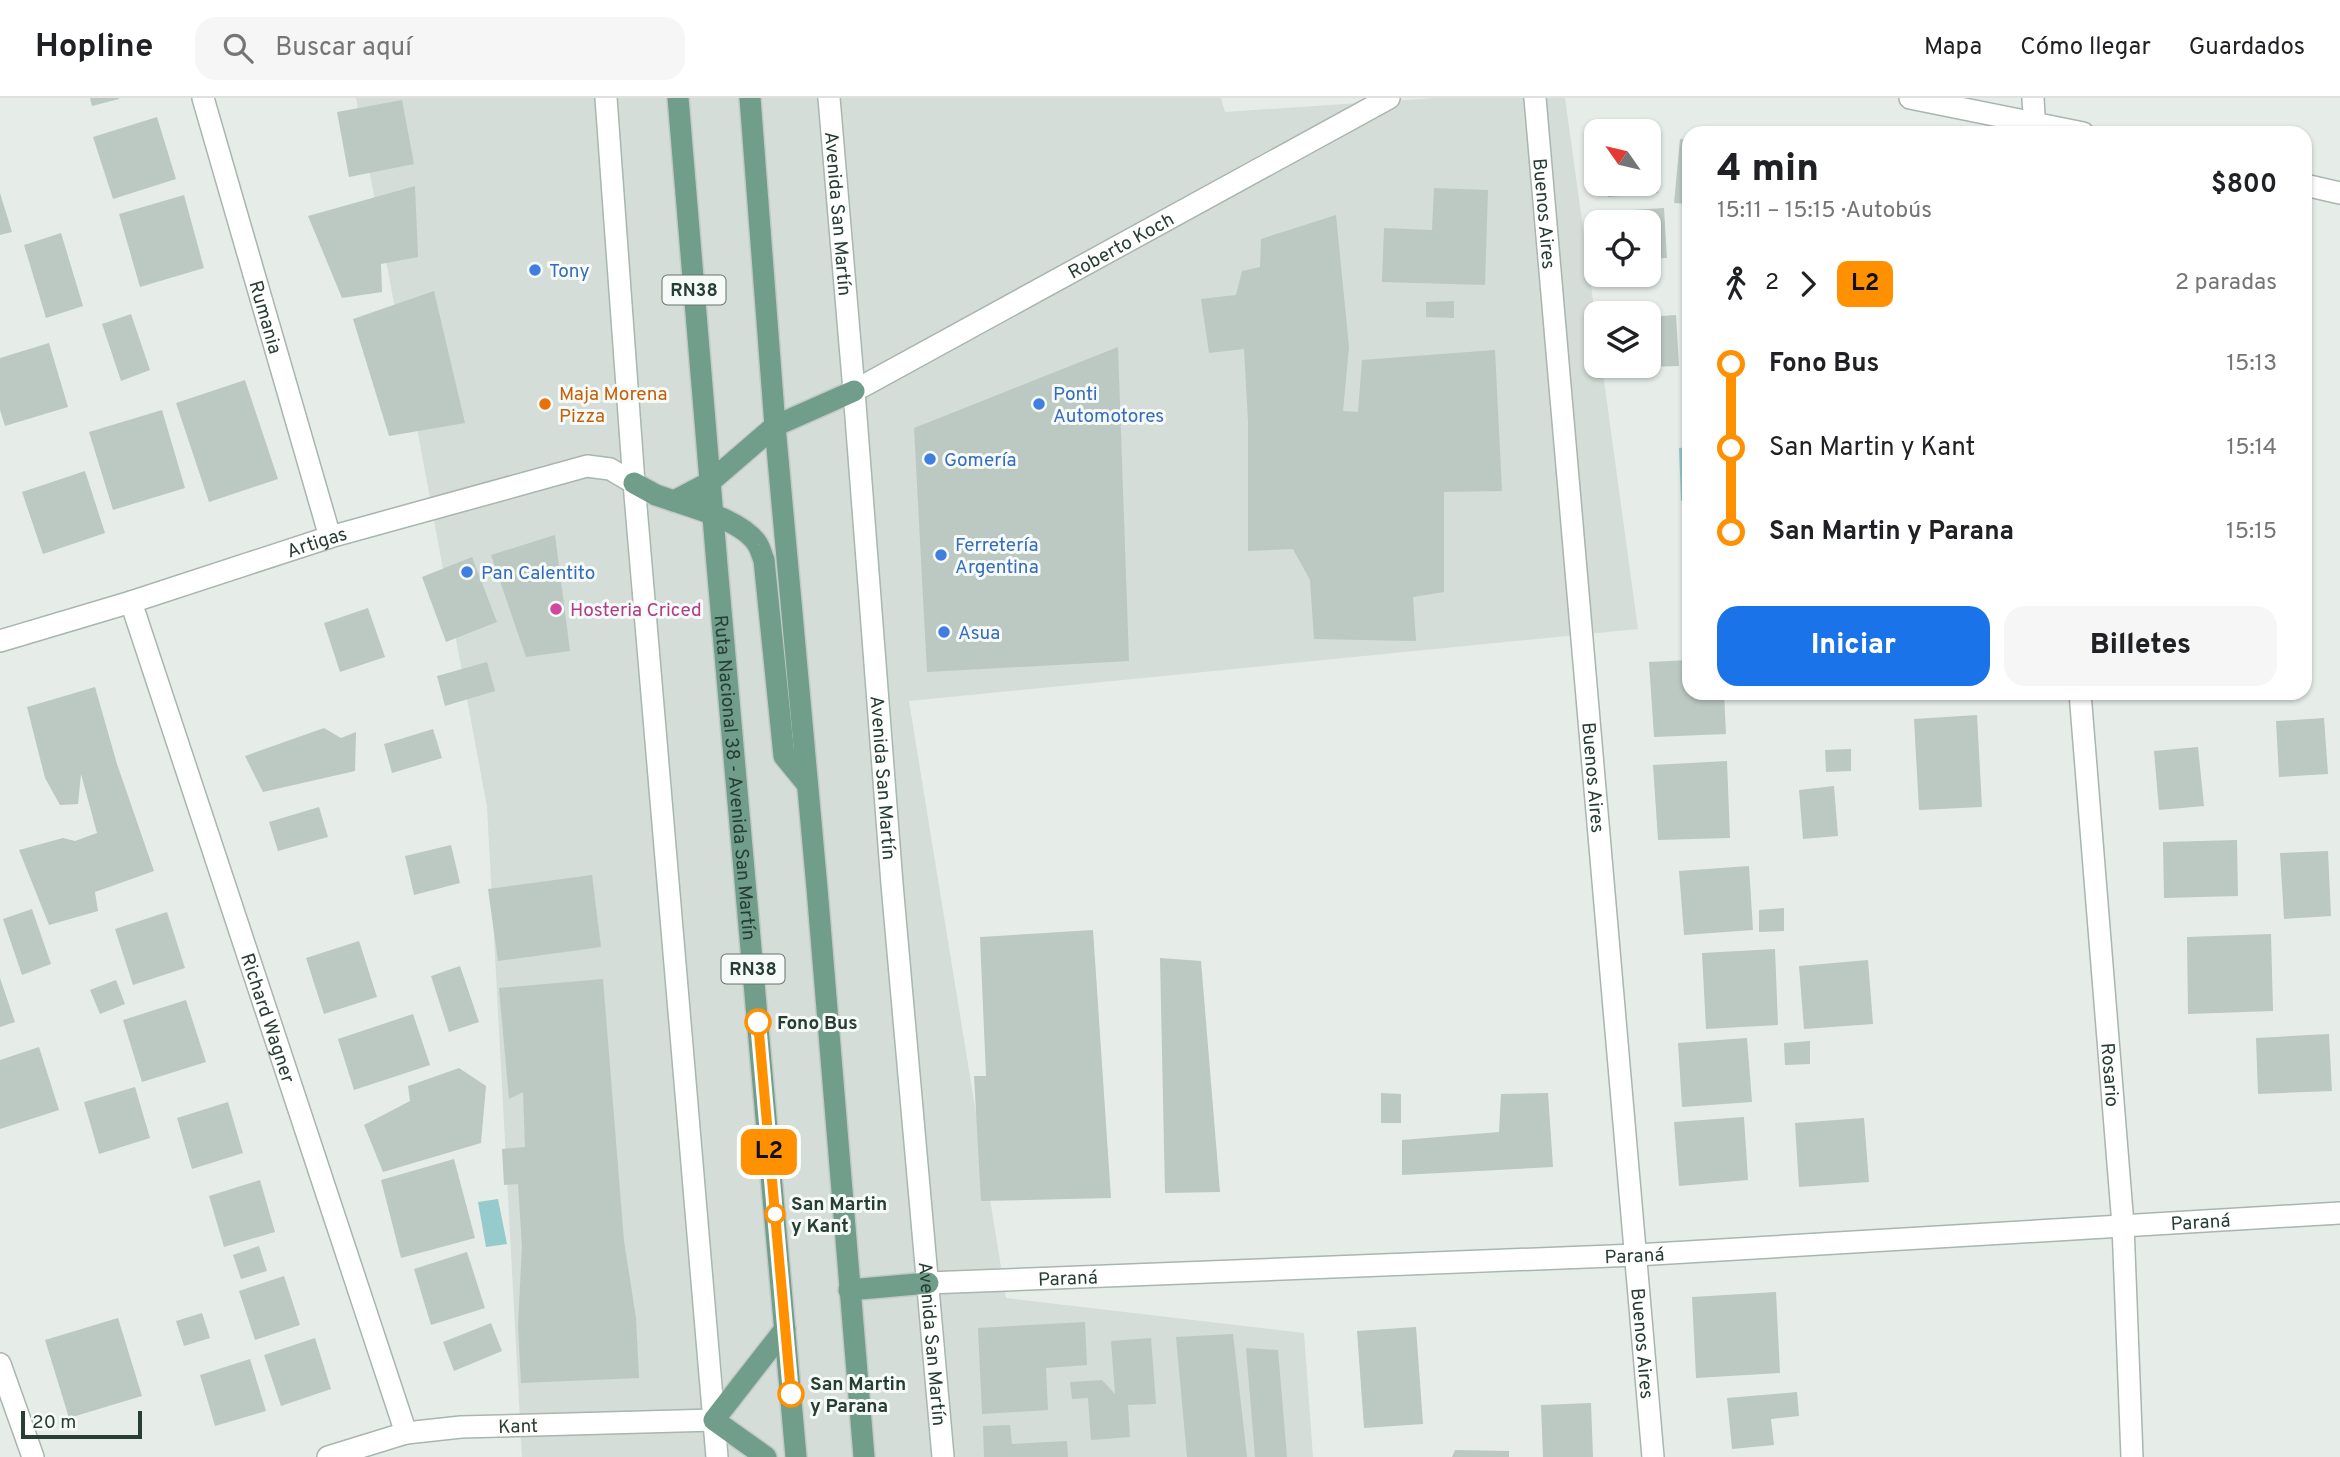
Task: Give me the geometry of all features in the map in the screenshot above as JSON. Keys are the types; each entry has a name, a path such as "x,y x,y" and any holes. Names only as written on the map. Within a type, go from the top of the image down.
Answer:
{"main road":[{"name":"Ruta Nacional 38 - Avenida San Martín","path":"678,98 712,514 796,1457"},
{"path":"750,98 775,426 864,1457"},
{"path":"674,501 710,482 775,426 854,391"},
{"path":"634,483 656,495 712,514 750,536 758,544 764,560 784,756 807,783"},
{"path":"849,1290 929,1283"},
{"path":"766,1457 714,1419 785,1329"}],"street":[{"name":"Rumania","path":"203,98 330,537"},
{"path":"606,98 634,483 718,1457"},
{"name":"Avenida San Martín","path":"829,98 891,884 943,1457"},
{"name":"Roberto Koch","path":"854,391 1389,98"},
{"name":"Buenos Aires","path":"1535,98 1653,1457"},
{"path":"1910,98 2030,126"},
{"path":"2033,98 2034,126"},
{"path":"2312,187 2340,193"},
{"name":"Artigas","path":"1,638 131,602 330,537 587,466 610,469 634,483"},
{"name":"Richard Wagner","path":"131,602 406,1433"},
{"name":"Rosario","path":"2081,700 2123,1225 2132,1457"},
{"name":"Paraná","path":"929,1283 1636,1255 2340,1213"},
{"path":"0,1364 33,1457"},
{"name":"Kant","path":"328,1457 406,1433 461,1427 714,1419"}],"shaded area":[{"path":"356,98 1221,98 1225,112 1435,98 1565,98 1584,235 1584,287 1591,287 1593,301 1584,301 1584,378 1604,378 1638,629 909,701 1006,1298 1304,1333 1313,1457 522,1457 487,807"}],"water":[{"path":"1679,448 1682,448 1681,501"},
{"path":"498,1199 507,1244 486,1247 478,1202"}],"building":[{"path":"90,98 119,98 119,99 92,106"},
{"path":"402,100 414,164 349,177 337,112"},
{"path":"157,117 176,179 113,199 93,137"},
{"path":"1680,139 1682,204 1674,203"},
{"path":"415,186 418,257 381,264 382,292 342,298 308,216"},
{"path":"1434,188 1488,190 1485,285 1382,282 1384,228 1432,230"},
{"path":"0,193 12,232 0,235"},
{"path":"184,195 204,268 140,287 119,214"},
{"path":"1664,208 1667,258 1661,258 1661,210 1632,210"},
{"path":"1336,215 1349,347 1343,411 1358,412 1362,360 1495,350 1502,491 1444,492 1444,592 1413,597 1416,641 1314,639 1310,580 1293,549 1248,551 1248,421 1244,349 1209,353 1201,299 1236,295 1242,271 1260,267 1261,239"},
{"path":"61,233 83,306 46,318 24,245"},
{"path":"434,291 465,423 389,436 353,319"},
{"path":"1454,301 1454,318 1426,317 1426,302"},
{"path":"131,314 150,370 121,381 102,324"},
{"path":"1676,315 1679,366 1661,367 1661,316"},
{"path":"49,343 68,407 5,426 0,410 0,358"},
{"path":"1118,347 1129,661 927,672 914,428"},
{"path":"245,380 278,479 209,502 176,403"},
{"path":"162,410 185,488 113,510 89,432"},
{"path":"85,471 105,533 43,554 22,492"},
{"path":"555,535 570,651 526,657 491,555"},
{"path":"472,557 497,622 446,642 422,577"},
{"path":"368,608 385,657 340,672 324,623"},
{"path":"1682,660 1682,700 1724,700 1726,734 1654,737 1649,662"},
{"path":"487,662 495,691 445,706 437,676"},
{"path":"95,687 117,764 154,871 95,892 98,911 49,925 19,850 63,838 75,841 97,833 81,774 78,804 60,805 45,778 27,707"},
{"path":"1977,715 1982,807 1919,810 1914,719"},
{"path":"2324,718 2328,774 2279,777 2276,721"},
{"path":"324,728 341,738 356,732 355,771 263,792 245,756"},
{"path":"433,729 442,758 392,773 384,744"},
{"path":"2198,747 2204,806 2159,810 2154,751"},
{"path":"1851,749 1851,771 1826,772 1825,750"},
{"path":"1727,761 1730,838 1658,840 1653,765"},
{"path":"1834,786 1838,836 1803,839 1799,790"},
{"path":"319,807 328,837 278,851 269,822"},
{"path":"2237,840 2238,896 2164,898 2163,842"},
{"path":"451,845 460,883 414,895 405,856"},
{"path":"2328,851 2331,916 2284,919 2280,853"},
{"path":"1749,866 1753,930 1684,935 1679,871"},
{"path":"592,875 601,947 498,961 488,889"},
{"path":"1784,908 1784,931 1759,932 1759,910"},
{"path":"32,909 51,964 22,975 3,919"},
{"path":"167,912 185,968 133,985 115,929"},
{"path":"1093,930 1111,1198 981,1201 974,1076 986,1076 980,937"},
{"path":"2271,934 2273,1011 2188,1014 2187,937"},
{"path":"359,941 377,997 324,1014 306,958"},
{"path":"1775,949 1778,1025 1706,1029 1702,953"},
{"path":"1160,958 1201,961 1220,1192 1165,1193"},
{"path":"1868,960 1873,1024 1804,1029 1799,966"},
{"path":"460,966 479,1022 449,1032 431,976"},
{"path":"0,978 15,1022 0,1027"},
{"path":"603,979 624,1241 636,1318 639,1378 521,1383 518,1325 522,1247 518,1184 504,1185 502,1149 525,1147 523,1092 509,1099 499,988"},
{"path":"116,980 125,1004 100,1014 90,990"},
{"path":"186,1000 206,1062 142,1082 123,1020"},
{"path":"413,1014 430,1065 354,1090 338,1039"},
{"path":"2329,1034 2332,1091 2258,1094 2256,1038"},
{"path":"1747,1038 1752,1102 1682,1107 1678,1043"},
{"path":"1810,1041 1810,1064 1785,1065 1784,1043"},
{"path":"39,1047 59,1110 0,1129 0,1060"},
{"path":"459,1068 486,1086 481,1143 383,1172 364,1125 410,1101 408,1086"},
{"path":"135,1087 150,1138 99,1154 84,1102"},
{"path":"1381,1093 1401,1094 1401,1123 1381,1123"},
{"path":"1548,1093 1553,1167 1402,1175 1402,1140 1499,1132 1501,1094"},
{"path":"228,1102 243,1153 192,1169 177,1118"},
{"path":"1744,1117 1748,1180 1679,1186 1674,1122"},
{"path":"1864,1118 1869,1182 1799,1187 1795,1123"},
{"path":"454,1159 475,1238 401,1258 381,1180"},
{"path":"260,1180 275,1232 224,1247 209,1196"},
{"path":"259,1246 267,1271 241,1279 233,1255"},
{"path":"467,1252 485,1308 431,1325 414,1269"},
{"path":"284,1276 300,1325 255,1340 239,1291"},
{"path":"1776,1292 1780,1373 1696,1378 1692,1297"},
{"path":"202,1313 210,1338 184,1346 176,1321"},
{"path":"118,1318 142,1396 69,1418 45,1340"},
{"path":"1085,1322 1087,1365 1046,1368 1048,1410 982,1414 978,1328"},
{"path":"491,1323 502,1351 454,1371 443,1342"},
{"path":"1416,1327 1423,1424 1364,1428 1357,1331"},
{"path":"1233,1334 1247,1457 1187,1457 1176,1337"},
{"path":"315,1338 331,1389 281,1406 264,1355"},
{"path":"1151,1338 1156,1404 1128,1405 1130,1437 1091,1440 1088,1398 1072,1399 1070,1382 1102,1380 1115,1394 1111,1341"},
{"path":"1246,1348 1278,1350 1287,1457 1255,1457"},
{"path":"250,1359 266,1411 215,1426 200,1375"},
{"path":"1797,1392 1799,1416 1771,1419 1774,1445 1732,1449 1727,1398"},
{"path":"1591,1403 1593,1457 1543,1457 1541,1405"},
{"path":"1010,1425 1012,1444 1067,1441 1068,1457 984,1457 983,1426"},
{"path":"1455,1450 1509,1451 1509,1457 1452,1457"}],"bus line":[{"name":"L2","path":"758,1022 791,1394"}],"place":[{"name":"Tony","path":"535,270"},
{"name":"Maja Morena Pizza","path":"545,404"},
{"name":"Ponti Automotores","path":"1039,404"},
{"name":"Gomería","path":"930,459"},
{"name":"Ferretería Argentina","path":"941,555"},
{"name":"Pan Calentito","path":"467,572"},
{"name":"Hosteria Criced","path":"556,609"},
{"name":"Asua","path":"944,632"},
{"name":"Fono Bus","path":"758,1022"},
{"name":"San Martin y Kant","path":"775,1214"},
{"name":"San Martin y Parana","path":"791,1394"}]}
